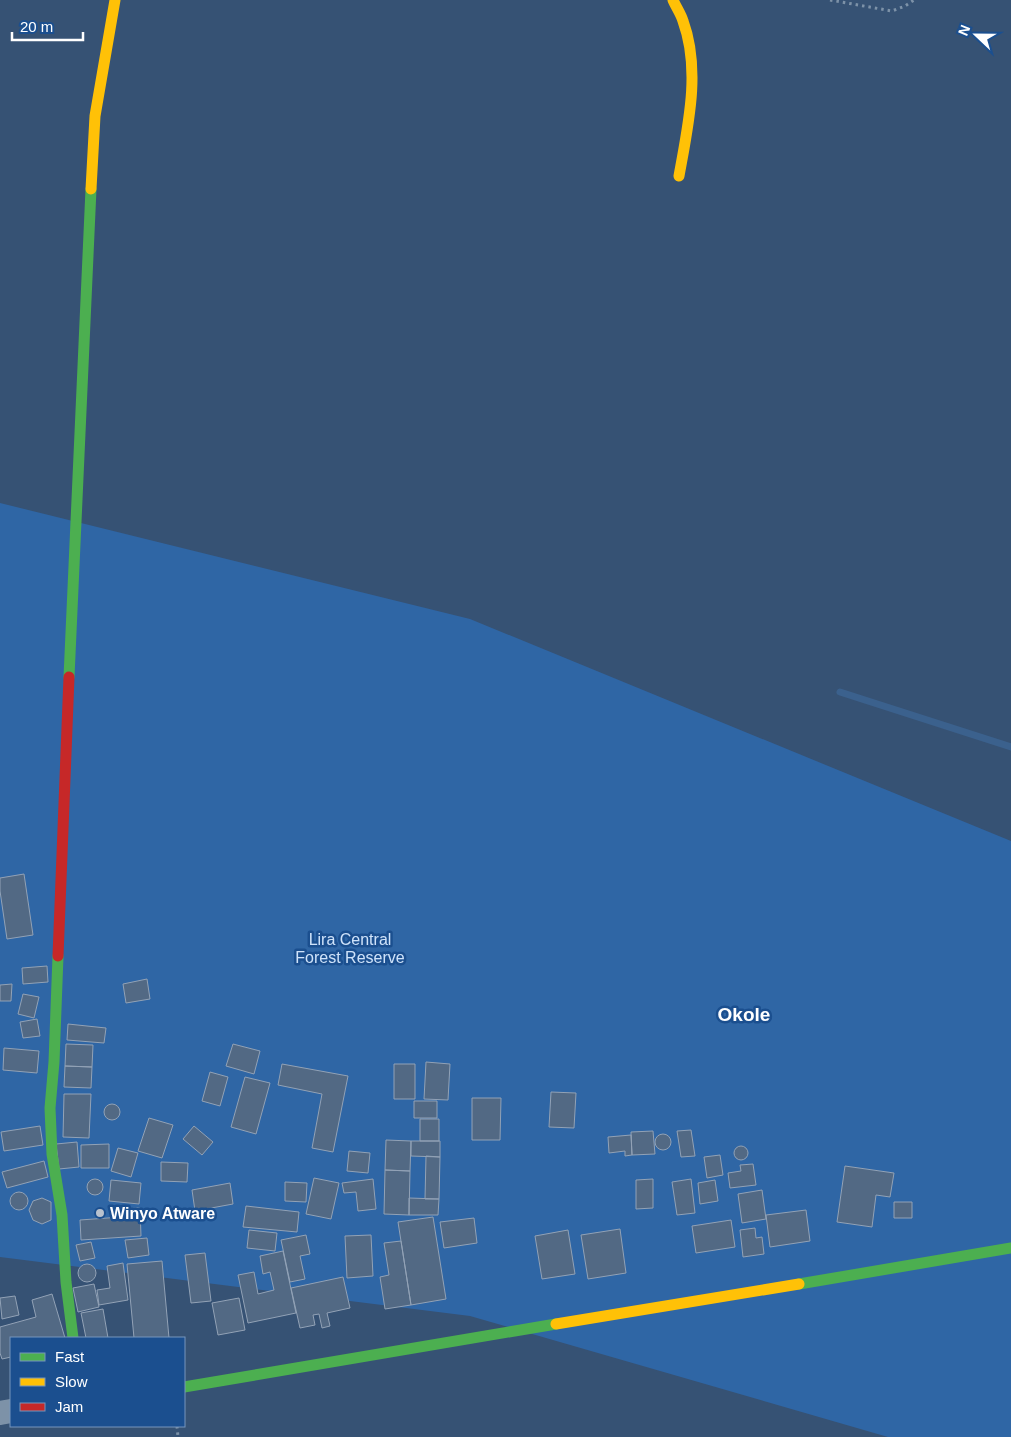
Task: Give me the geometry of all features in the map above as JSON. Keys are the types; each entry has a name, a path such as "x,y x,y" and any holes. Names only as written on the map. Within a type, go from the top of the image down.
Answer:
{"street":[{"path":"73,1337 66,1282 62,1216 52,1154 50,1108 54,1062 77,477 95,116 115,0"},
{"path":"673,0 682,14 693,67 679,176"},
{"path":"185,1387 1011,1248"}],"path":[{"path":"830,0 892,11 906,6 914,0"}],"green space":[{"name":"Lira Central Forest Reserve","path":"0,503 470,619 1011,841 1011,1437 888,1437 470,1316 0,1257"}],"building":[{"path":"24,874 33,935 7,939 0,878"},
{"path":"47,966 48,982 23,984 22,968"},
{"path":"147,979 150,999 126,1003 123,984"},
{"path":"12,984 11,1001 0,1001 0,985"},
{"path":"23,994 39,997 34,1018 18,1014"},
{"path":"37,1019 40,1036 23,1038 20,1022"},
{"path":"68,1024 106,1028 104,1043 67,1040"},
{"path":"66,1044 93,1045 92,1067 65,1066"},
{"path":"233,1044 260,1051 254,1074 226,1066"},
{"path":"4,1048 39,1051 37,1073 3,1070"},
{"path":"426,1062 450,1064 448,1100 424,1099"},
{"path":"282,1064 348,1076 333,1152 312,1148 322,1094 278,1085"},
{"path":"394,1064 415,1064 415,1099 394,1099"},
{"path":"65,1066 92,1067 91,1088 64,1087"},
{"path":"210,1072 228,1077 220,1106 202,1101"},
{"path":"245,1077 270,1083 256,1134 231,1127"},
{"path":"551,1092 576,1093 574,1128 549,1127"},
{"path":"64,1094 91,1094 89,1138 63,1137"},
{"path":"472,1098 501,1098 500,1140 472,1140"},
{"path":"414,1101 437,1101 437,1118 414,1118"},
{"path":"112,1104 120,1112 112,1120 104,1112"},
{"path":"149,1118 173,1125 162,1158 138,1151"},
{"path":"420,1119 439,1119 439,1141 420,1141"},
{"path":"40,1126 43,1145 4,1151 1,1132"},
{"path":"194,1126 213,1142 202,1155 183,1139"},
{"path":"691,1130 695,1156 681,1157 677,1131"},
{"path":"653,1131 655,1154 632,1155 631,1132"},
{"path":"663,1134 671,1142 663,1150 655,1142"},
{"path":"631,1135 632,1155 625,1156 625,1151 609,1153 608,1137"},
{"path":"386,1140 411,1141 410,1171 385,1170"},
{"path":"411,1141 440,1141 440,1157 411,1156"},
{"path":"77,1142 79,1167 59,1169 56,1144"},
{"path":"109,1144 109,1168 81,1168 81,1145"},
{"path":"738,1146 744,1146 748,1153 744,1160 738,1160 734,1156 734,1150"},
{"path":"118,1148 138,1153 131,1177 111,1171"},
{"path":"349,1151 370,1153 368,1173 347,1171"},
{"path":"720,1155 723,1175 707,1178 704,1157"},
{"path":"426,1156 440,1157 439,1199 425,1199"},
{"path":"44,1161 48,1177 7,1188 2,1172"},
{"path":"161,1162 188,1163 187,1182 161,1181"},
{"path":"753,1164 756,1185 730,1188 728,1173 741,1171 740,1165"},
{"path":"845,1166 894,1173 890,1197 876,1195 872,1227 837,1222"},
{"path":"385,1170 410,1171 409,1215 384,1214"},
{"path":"314,1178 339,1183 331,1219 306,1214"},
{"path":"95,1179 103,1187 95,1195 87,1187"},
{"path":"373,1179 376,1209 358,1211 356,1192 344,1193 342,1183"},
{"path":"653,1179 653,1208 636,1209 636,1180"},
{"path":"691,1179 695,1213 677,1215 672,1182"},
{"path":"111,1180 141,1183 139,1204 109,1201"},
{"path":"715,1180 718,1201 700,1204 698,1183"},
{"path":"285,1182 307,1183 306,1202 285,1201"},
{"path":"230,1183 233,1204 195,1211 192,1190"},
{"path":"762,1190 766,1219 742,1223 738,1194"},
{"path":"15,1192 23,1192 28,1197 26,1208 15,1210 10,1205 10,1197"},
{"path":"42,1198 51,1202 51,1220 42,1224 33,1220 29,1210 33,1201"},
{"path":"409,1198 439,1199 438,1215 409,1215"},
{"path":"894,1202 912,1202 912,1218 894,1218"},
{"path":"246,1206 299,1212 297,1232 243,1227"},
{"path":"140,1208 141,1236 81,1240 80,1220 121,1217 120,1209"},
{"path":"806,1210 810,1241 770,1247 766,1215"},
{"path":"433,1217 446,1299 411,1305 398,1222"},
{"path":"474,1218 477,1243 444,1248 440,1222"},
{"path":"731,1220 735,1247 696,1253 692,1226"},
{"path":"755,1228 756,1238 762,1237 764,1254 743,1257 740,1230"},
{"path":"620,1229 626,1273 588,1279 581,1235"},
{"path":"249,1230 277,1233 275,1251 247,1248"},
{"path":"568,1230 575,1274 542,1279 535,1236"},
{"path":"306,1235 310,1254 300,1256 305,1279 290,1282 281,1240"},
{"path":"371,1235 373,1276 347,1278 345,1236"},
{"path":"147,1238 149,1255 128,1258 125,1240"},
{"path":"401,1241 411,1305 385,1309 380,1277 389,1275 384,1243"},
{"path":"91,1242 95,1258 80,1261 76,1245"},
{"path":"283,1251 296,1313 248,1323 238,1275 254,1272 258,1294 274,1290 270,1272 263,1274 260,1256"},
{"path":"205,1253 211,1301 191,1303 185,1255"},
{"path":"162,1261 169,1337 134,1337 127,1264"},
{"path":"123,1263 128,1300 99,1305 97,1290 110,1288 107,1266"},
{"path":"87,1264 93,1267 96,1273 93,1279 87,1282 81,1279 78,1273 81,1267"},
{"path":"343,1277 350,1308 327,1313 330,1326 322,1328 319,1314 313,1315 315,1325 300,1328 291,1288"},
{"path":"94,1284 99,1307 78,1312 73,1288"},
{"path":"52,1294 65,1337 10,1337 10,1357 2,1359 0,1353 0,1327 36,1317 32,1300"},
{"path":"15,1296 19,1315 2,1319 0,1298"},
{"path":"239,1298 245,1330 218,1335 212,1303"},
{"path":"103,1309 108,1337 86,1337 81,1313"}],"waterway":[{"path":"840,692 1011,747"}],"traffic: fast":[{"path":"69,677 91,189"},
{"path":"58,956 54,1062 50,1108 52,1154 62,1215 66,1282 73,1337"},
{"path":"799,1284 1011,1248"},
{"path":"185,1387 556,1324"}],"traffic: slow":[{"path":"91,189 95,116 115,0"},
{"path":"673,0 682,18 688,40 692,78 689,118 679,176"},
{"path":"556,1324 799,1284"}],"traffic: jam":[{"path":"58,956 69,677"}],"place":[{"name":"Winyo Atware","path":"100,1213"}],"district":[{"name":"Okole","path":"744,1014"}]}
